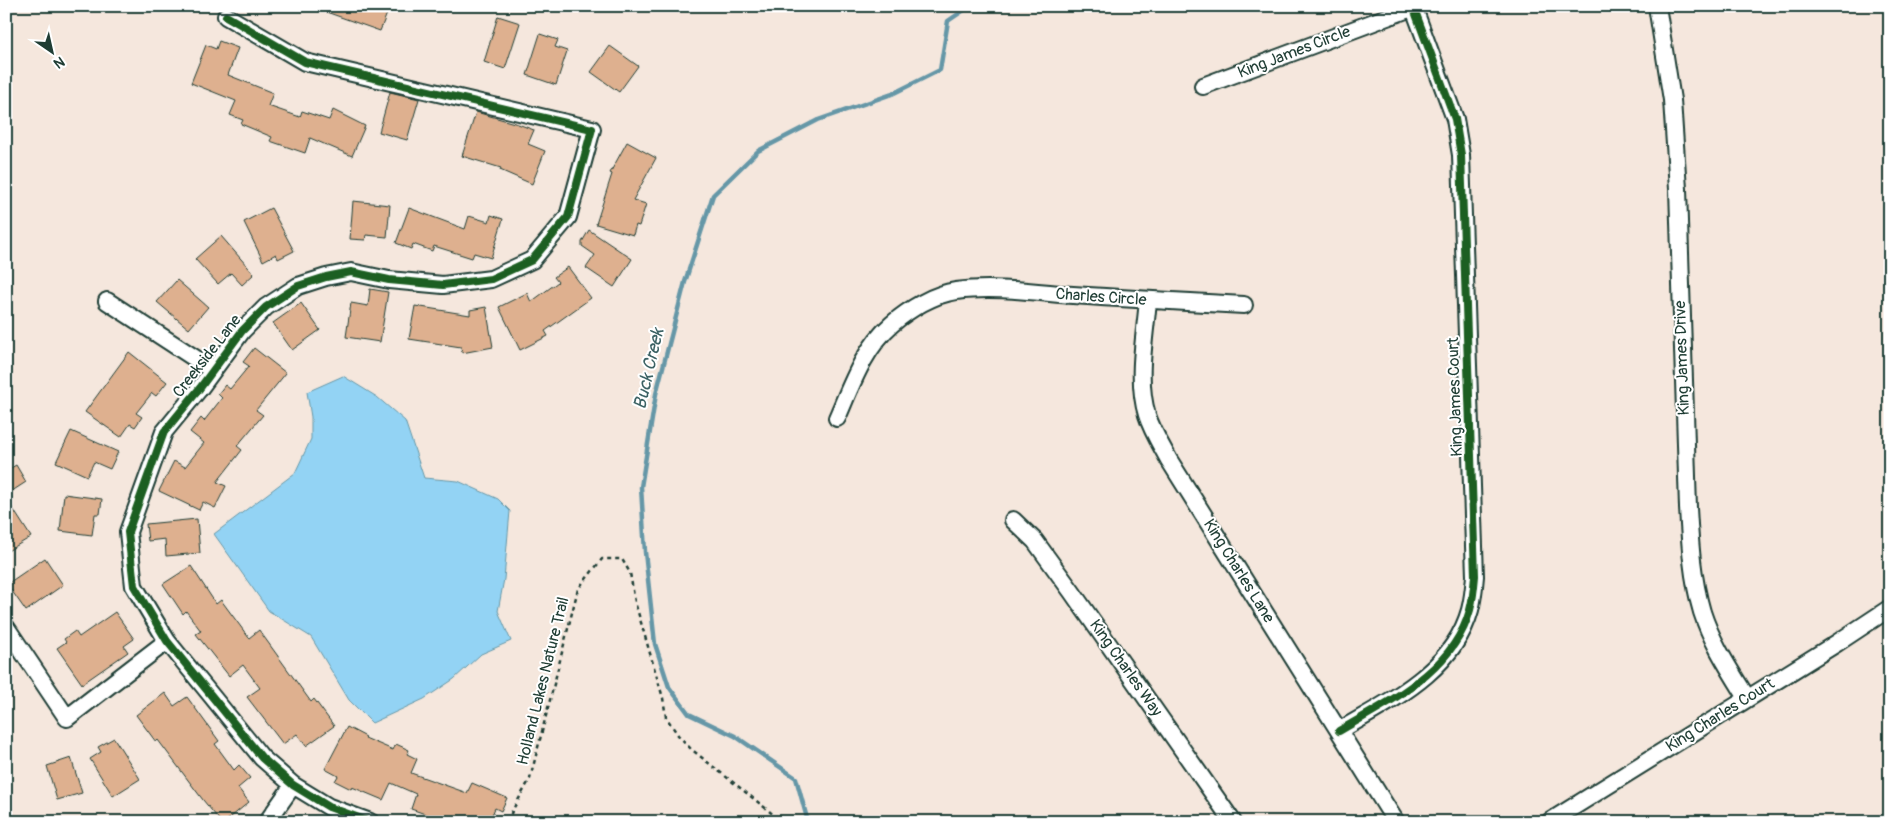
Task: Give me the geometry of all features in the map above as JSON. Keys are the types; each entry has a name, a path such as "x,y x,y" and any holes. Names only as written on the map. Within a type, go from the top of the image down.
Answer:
{"street":[{"name":"King James Drive","path":"1657,6 1668,68 1674,119 1691,556 1697,591 1709,630 1747,698"},
{"name":"King James Circle","path":"1203,86 1413,7"},
{"name":"King James Court","path":"1339,732 1412,686 1442,660 1464,628 1473,596 1475,576 1461,155 1455,119 1413,7"},
{"name":"Creekside Lane","path":"226,16 305,62 592,129 568,217 532,260 491,279 444,285 390,280 350,272 298,286 266,307 242,331 164,432 128,532 134,586 167,641 262,758 292,785 329,807 370,822"},
{"name":"Charles Circle","path":"837,418 859,369 879,338 892,324 930,299 958,291 979,289 1022,291 1244,305"},
{"name":"King Charles Lane","path":"1148,300 1143,380 1144,400 1152,428 1170,460 1396,822"},
{"path":"106,301 213,370"},
{"name":"King Charles Way","path":"1013,520 1034,541 1072,592 1233,822"},
{"name":"King Charles Court","path":"1549,822 1890,608"},
{"path":"6,627 67,718 167,641"},
{"path":"267,822 292,785"}],"water":[{"path":"343,376 377,397 405,421 424,478 458,481 498,499 510,511 504,579 498,611 511,641 481,654 454,679 424,699 372,723 349,700 311,637 269,611 214,534 295,473 311,439 311,417 307,392"}],"building":[{"path":"316,6 390,6 380,31 315,8"},
{"path":"498,16 520,23 505,69 484,62"},
{"path":"540,34 558,40 555,47 567,51 556,85 527,75"},
{"path":"219,41 238,48 228,75 273,93 268,106 300,117 302,111 329,120 333,110 365,126 352,156 310,138 305,153 270,141 272,137 241,124 243,120 230,115 236,101 191,83 206,45 216,49"},
{"path":"610,46 638,66 619,92 591,72"},
{"path":"390,92 419,99 407,140 379,132"},
{"path":"476,112 534,130 528,144 545,151 532,184 500,170 501,168 462,156"},
{"path":"627,142 656,158 633,200 646,204 639,226 636,225 633,235 596,224 612,174 610,173"},
{"path":"353,201 390,205 387,237 366,235 365,240 350,239"},
{"path":"271,208 294,251 278,259 276,254 263,261 244,222"},
{"path":"409,208 465,229 469,216 489,222 491,215 503,219 491,258 474,253 472,258 434,246 432,251 413,244 411,249 396,243"},
{"path":"589,230 632,259 614,287 586,268 595,255 582,246 582,242"},
{"path":"221,236 254,274 242,285 231,273 218,284 195,259"},
{"path":"568,267 591,298 545,331 548,336 520,350 499,307 527,293 531,302 558,282 554,277"},
{"path":"177,280 208,307 189,329 157,302"},
{"path":"370,289 388,292 380,342 346,337 351,303 368,306"},
{"path":"301,303 320,330 292,350 273,323"},
{"path":"415,306 470,315 470,310 486,307 493,347 462,353 461,347 409,339"},
{"path":"254,348 286,373 256,410 263,415 237,446 242,450 217,482 226,486 215,508 203,502 199,510 159,491 174,461 185,467 204,443 190,432 201,418 204,421 222,398 218,394 225,385 230,389 249,366 243,362"},
{"path":"129,352 167,382 156,396 152,393 136,413 142,417 135,427 130,424 121,437 85,412"},
{"path":"71,431 118,452 110,469 94,462 87,476 56,462"},
{"path":"16,465 26,482 6,495 6,471"},
{"path":"64,494 102,499 100,514 95,514 92,535 60,531"},
{"path":"6,498 31,537 6,552"},
{"path":"197,519 200,553 166,556 165,539 148,541 146,524"},
{"path":"45,558 63,585 26,611 7,584"},
{"path":"191,566 216,604 221,600 249,638 259,630 311,702 314,699 334,726 306,746 297,734 283,744 247,697 260,688 243,665 229,676 196,634 201,631 186,611 183,614 163,584"},
{"path":"115,612 134,639 124,646 128,652 82,684 57,648 66,642 64,639 75,631 79,637"},
{"path":"165,693 174,706 187,697 219,741 215,744 234,770 239,765 250,778 238,788 249,802 225,822 221,822 158,740 156,742 136,715"},
{"path":"347,727 365,738 393,750 396,744 409,750 407,754 417,759 411,773 467,793 472,783 507,798 501,811 495,808 489,822 448,822 411,809 416,794 391,783 383,800 352,787 351,789 335,781 338,776 325,769"},
{"path":"114,738 140,779 113,796 90,759 101,752 98,747"},
{"path":"71,758 82,793 57,800 47,766"}],"waterway":[{"name":"Buck Creek","path":"808,822 796,778 735,736 689,714 669,687 655,644 645,552 641,487 656,394 685,282 713,195 758,151 818,120 892,94 940,70 948,21 970,6"}],"cycle path":[{"path":"1339,731 1398,696 1434,668 1462,632 1473,598 1475,576 1461,155 1455,119 1413,6"},
{"path":"226,16 305,62 592,129 568,217 532,260 491,279 443,285 389,280 351,272 326,277 298,286 266,307 242,331 200,388 164,432 128,532 134,586 167,641 262,758 293,785 329,807 370,822"}]}
